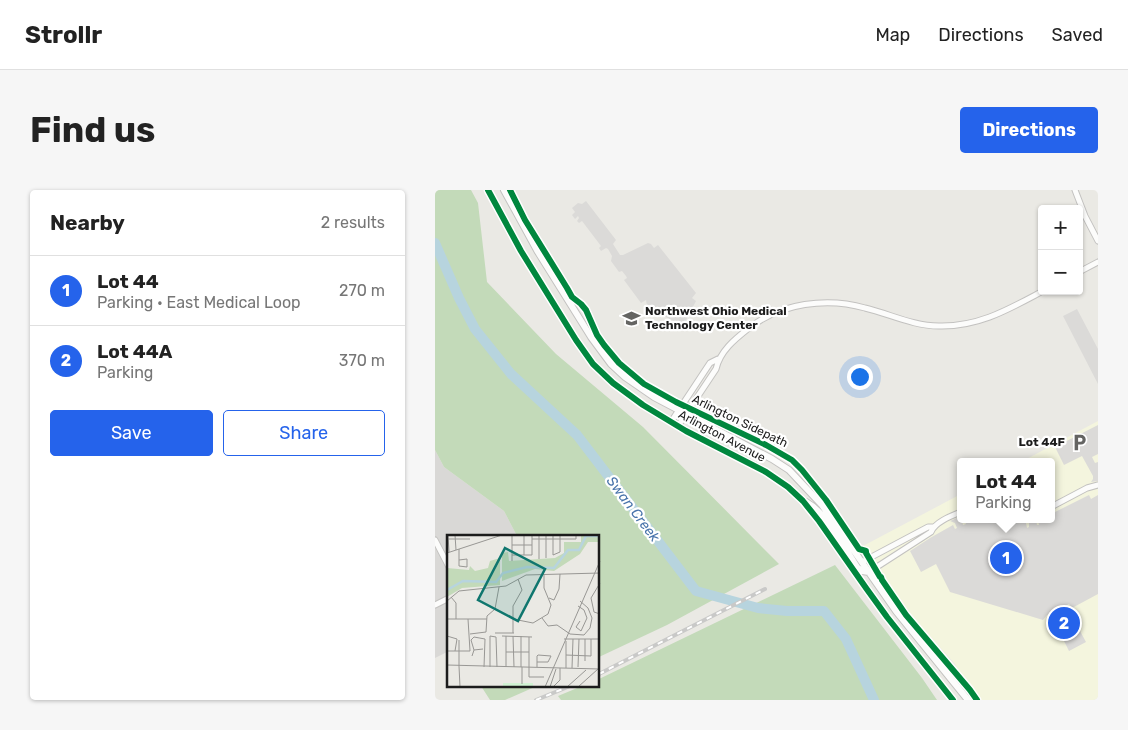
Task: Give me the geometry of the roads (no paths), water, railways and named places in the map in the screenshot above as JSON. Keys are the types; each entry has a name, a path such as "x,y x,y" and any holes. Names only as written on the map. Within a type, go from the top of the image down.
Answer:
{"street":[{"name":"Arlington Avenue","path":"488,190 521,251 593,364 613,383 643,405 678,426 767,472 803,500 882,610 953,700"},
{"name":"Arlington Avenue","path":"504,190 537,252 611,364 638,387 789,470 822,505 896,611 968,700"},
{"path":"1075,190 1085,216 1098,241"},
{"path":"1083,270 1098,262"},
{"path":"671,422 709,364 718,359 734,340 770,315 801,305 822,303 844,304 865,307 918,324 950,326 990,318 1038,294"},
{"path":"678,426 716,369 718,359"},
{"path":"1055,504 1087,488 1098,485"},
{"path":"803,500 814,506 821,513 857,567 862,571 869,572 931,532 933,527"},
{"path":"862,562 957,514"},
{"path":"435,540 447,563"},
{"path":"435,605 447,599"}],"waterway":[{"name":"Swan Creek","path":"435,243 475,329 511,374 577,435 696,591 758,608 787,611 824,611 846,639 874,700"}],"railway":[{"path":"600,673 765,589"},
{"path":"536,700 565,688"}],"place":[{"name":"Northwest Ohio Medical Technology Center","path":"631,318"},
{"name":"Lot 44F","path":"1079,442"},
{"name":"Lot 44","path":"1006,558"},
{"name":"Lot 44A","path":"1064,623"}]}
